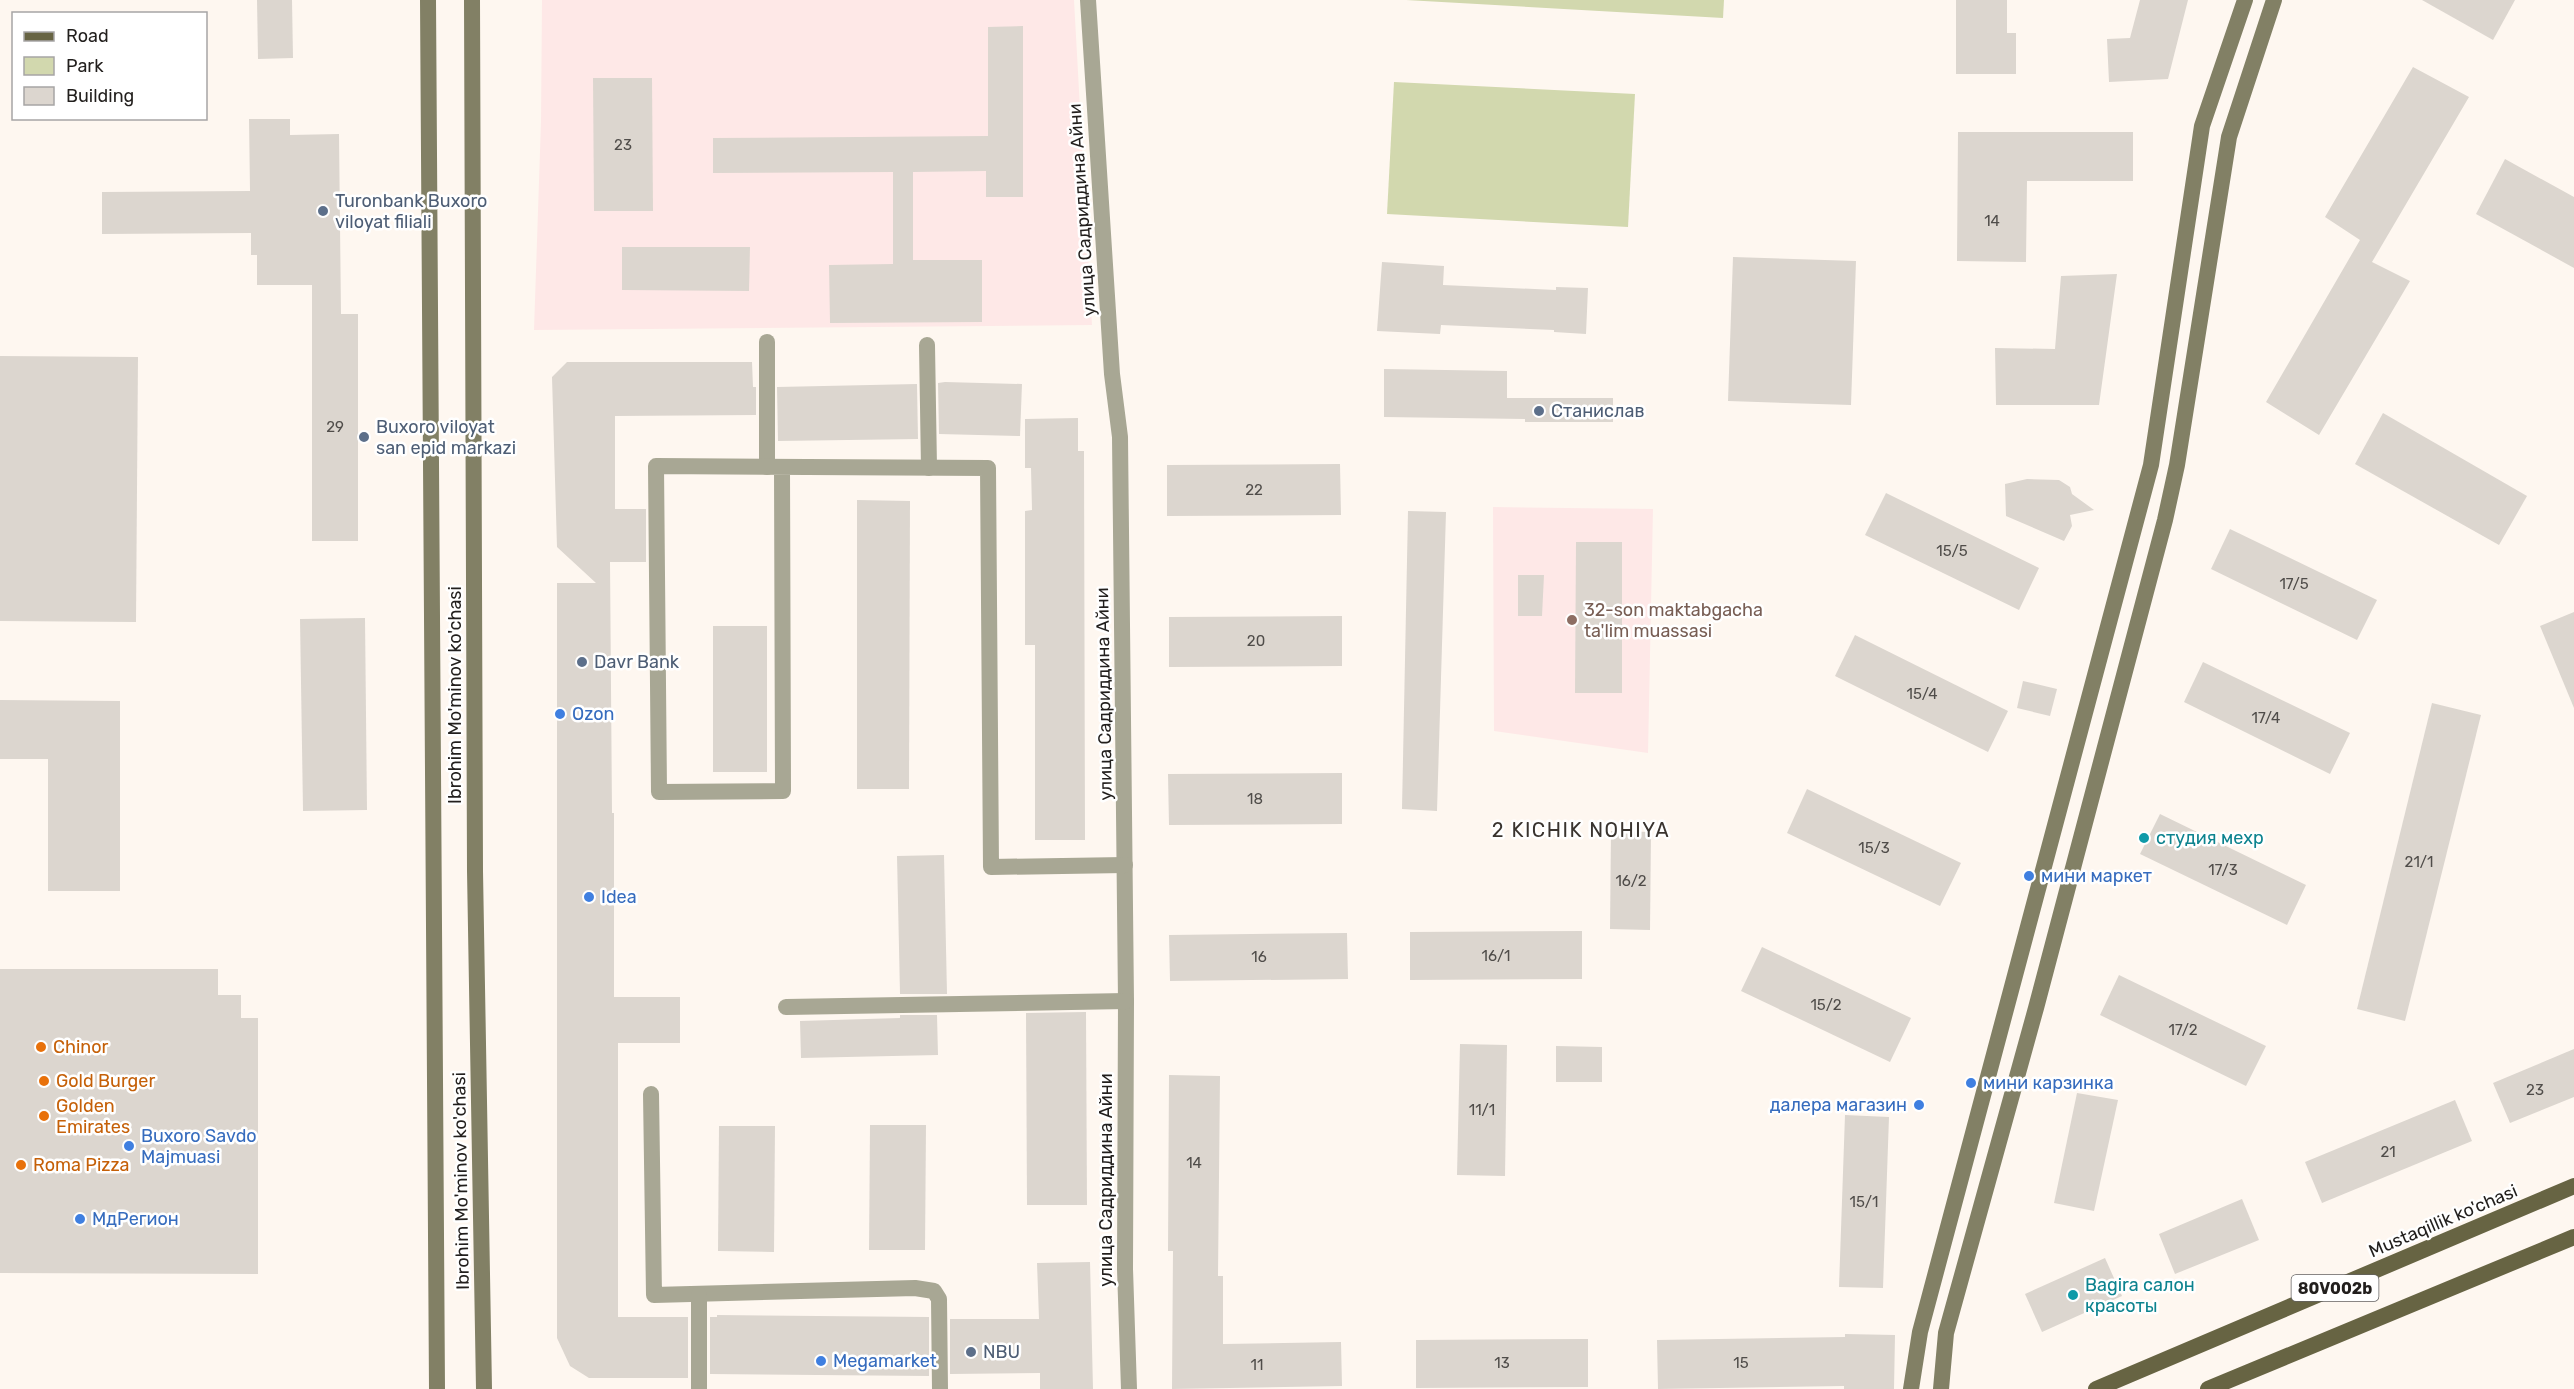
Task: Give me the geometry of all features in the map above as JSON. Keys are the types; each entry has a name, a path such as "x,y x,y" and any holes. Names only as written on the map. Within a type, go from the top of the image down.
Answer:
{"main road":[{"name":"Ibrohim Mo'minov ko'chasi","path":"428,0 437,1389"},
{"name":"Ibrohim Mo'minov ko'chasi","path":"472,0 475,871 484,1389"},
{"path":"1911,1389 1920,1332 2151,465 2202,126 2245,0"},
{"path":"1941,1389 1946,1333 2036,1008 2165,520 2179,453 2229,137 2274,0"},
{"name":"Mustaqillik ko'chasi","path":"2096,1389 2574,1186"},
{"name":"80V002b","path":"2208,1389 2574,1237"}],"street":[{"name":"улица Садриддина Айни","path":"1088,0 1112,374 1120,437 1126,1001 1125,1269 1129,1389"},
{"path":"767,342 774,467 783,791 659,792 656,466 774,467 929,468 988,468 991,867 1125,865"},
{"path":"927,345 929,468"},
{"path":"786,1007 1126,1001"},
{"path":"651,1094 654,1295 915,1288 934,1292 939,1299 940,1389"},
{"path":"699,1295 699,1389"}],"shaded area":[{"path":"542,0 1074,0 1092,325 534,330 541,122"},
{"name":"32-son maktabgacha ta'lim muassasi","path":"1493,507 1653,509 1648,753 1494,731"}],"green space":[{"path":"1406,0 1724,0 1723,18"},
{"path":"1394,82 1635,94 1628,227 1387,214"}],"building":[{"path":"257,0 292,0 293,58 258,59"},
{"path":"1956,0 2007,0 2007,33 2016,33 2016,74 1956,74"},
{"path":"2140,0 2188,0 2168,79 2109,82 2107,39 2130,38"},
{"path":"2422,0 2515,0 2493,40"},
{"path":"1023,26 1023,197 986,197 986,171 913,172 913,260 982,260 982,322 830,323 829,265 893,264 893,172 713,173 713,138 988,136 988,27"},
{"path":"2413,67 2469,97 2372,262 2410,281 2319,435 2266,402 2360,240 2325,217"},
{"path":"593,78 652,78 653,211 594,211"},
{"path":"249,119 290,119 290,135 339,134 341,314 358,314 358,541 312,541 312,285 257,285 257,255 251,255 251,233 102,234 102,192 250,191"},
{"path":"1958,132 2133,132 2133,181 2027,181 2026,262 1957,261"},
{"path":"2505,159 2574,197 2574,268 2476,214"},
{"path":"622,247 750,247 749,291 622,290"},
{"path":"1733,257 1856,261 1851,405 1728,401"},
{"path":"1382,262 1444,266 1443,285 1556,290 1556,287 1588,288 1586,334 1554,332 1554,330 1441,325 1440,334 1377,331"},
{"path":"2117,274 2099,405 1996,405 1995,348 2055,349 2061,276"},
{"path":"0,356 138,357 136,622 0,621"},
{"path":"567,362 752,362 753,387 756,387 756,415 615,416 615,509 646,509 646,562 610,562 614,997 680,997 680,1043 618,1043 618,1317 688,1317 688,1378 589,1378 570,1366 557,1338 557,583 596,583 557,547 552,377"},
{"path":"1384,369 1507,371 1507,398 1613,398 1613,422 1525,422 1525,419 1384,417"},
{"path":"938,383 1022,384 1020,436 939,434"},
{"path":"917,384 918,439 778,441 777,387"},
{"path":"2383,413 2527,496 2499,545 2355,464"},
{"path":"1078,418 1078,451 1084,451 1085,840 1035,840 1035,645 1025,645 1025,511 1032,510 1031,468 1025,468 1025,419"},
{"path":"1340,464 1341,515 1167,516 1167,465"},
{"path":"2027,479 2059,480 2070,487 2072,494 2094,510 2070,515 2072,526 2064,541 2006,516 2005,484"},
{"path":"1886,493 2039,568 2019,610 1865,535"},
{"path":"857,500 910,501 909,789 857,789"},
{"path":"1408,511 1446,512 1437,811 1402,809"},
{"path":"2230,529 2377,600 2357,640 2211,569"},
{"path":"1576,542 1622,542 1622,693 1575,693"},
{"path":"1518,575 1544,575 1542,616 1518,616"},
{"path":"2574,612 2574,708 2540,626"},
{"path":"1342,616 1342,666 1169,667 1169,617"},
{"path":"365,618 367,810 303,811 300,619"},
{"path":"713,626 767,626 767,772 713,772"},
{"path":"1855,635 2008,711 1988,752 1835,676"},
{"path":"2203,662 2350,733 2330,774 2184,702"},
{"path":"2023,681 2057,689 2050,716 2017,708"},
{"path":"0,700 120,701 120,891 48,891 48,759 0,759"},
{"path":"2432,703 2481,715 2405,1021 2357,1009"},
{"path":"1342,773 1342,824 1169,825 1168,774"},
{"path":"1807,789 1961,863 1940,906 1787,833"},
{"path":"2160,814 2306,885 2287,925 2140,854"},
{"path":"1611,831 1651,832 1650,930 1610,929"},
{"path":"944,855 947,994 900,994 897,856"},
{"path":"1582,931 1582,979 1410,980 1410,932"},
{"path":"1347,933 1348,979 1170,981 1169,935"},
{"path":"1762,947 1911,1018 1890,1062 1741,991"},
{"name":"Buxoro Savdo Majmuasi","path":"0,969 218,969 218,995 241,995 241,1018 258,1018 258,1274 0,1273"},
{"path":"2119,975 2266,1046 2246,1086 2100,1015"},
{"path":"1086,1012 1087,1205 1027,1205 1026,1013"},
{"path":"900,1015 937,1015 938,1055 801,1058 800,1021 900,1018"},
{"path":"1460,1044 1507,1045 1505,1176 1457,1175"},
{"path":"1556,1046 1602,1047 1602,1082 1556,1082"},
{"path":"2574,1049 2574,1097 2510,1123 2493,1083"},
{"path":"1169,1075 1220,1076 1218,1276 1223,1276 1223,1344 1341,1342 1342,1386 1172,1389 1173,1251 1168,1251"},
{"path":"2077,1093 2118,1100 2094,1211 2054,1203"},
{"path":"2455,1100 2472,1141 2322,1203 2305,1162"},
{"path":"1845,1115 1889,1117 1883,1288 1839,1287"},
{"path":"870,1125 926,1125 925,1250 869,1250"},
{"path":"719,1126 775,1126 774,1252 718,1251"},
{"path":"2242,1199 2259,1240 2175,1274 2159,1234"},
{"name":"Bagira салон красоты","path":"2105,1258 2122,1296 2042,1332 2025,1294"},
{"path":"1090,1262 1093,1389 1040,1389 1040,1373 950,1374 950,1319 1039,1319 1037,1263"},
{"path":"717,1315 929,1317 929,1376 710,1374 710,1317 717,1317"},
{"path":"1845,1334 1895,1335 1894,1389 1844,1389 1844,1386 1658,1389 1657,1340 1845,1337"},
{"path":"1588,1339 1588,1387 1416,1388 1416,1340"}],"place":[{"name":"Turonbank Buxoro viloyat filiali","path":"323,211"},
{"name":"Станислав","path":"1539,411"},
{"name":"Buxoro viloyat san epid markazi","path":"364,437"},
{"name":"32-son maktabgacha ta'lim muassasi","path":"1572,620"},
{"name":"Davr Bank","path":"582,662"},
{"name":"Ozon","path":"560,714"},
{"name":"студия мехр","path":"2144,838"},
{"name":"мини маркет","path":"2029,876"},
{"name":"Idea","path":"589,897"},
{"name":"Chinor","path":"41,1047"},
{"name":"Gold Burger","path":"44,1081"},
{"name":"мини карзинка","path":"1971,1083"},
{"name":"далера магазин","path":"1919,1105"},
{"name":"Golden Emirates","path":"44,1116"},
{"name":"Buxoro Savdo Majmuasi","path":"129,1146"},
{"name":"Roma Pizza","path":"21,1165"},
{"name":"МдРегион","path":"80,1219"},
{"name":"Bagira салон красоты","path":"2073,1295"},
{"name":"NBU","path":"971,1352"},
{"name":"Megamarket","path":"821,1361"}],"district":[{"name":"2 KICHIK NOHIYA","path":"1581,830"}]}
